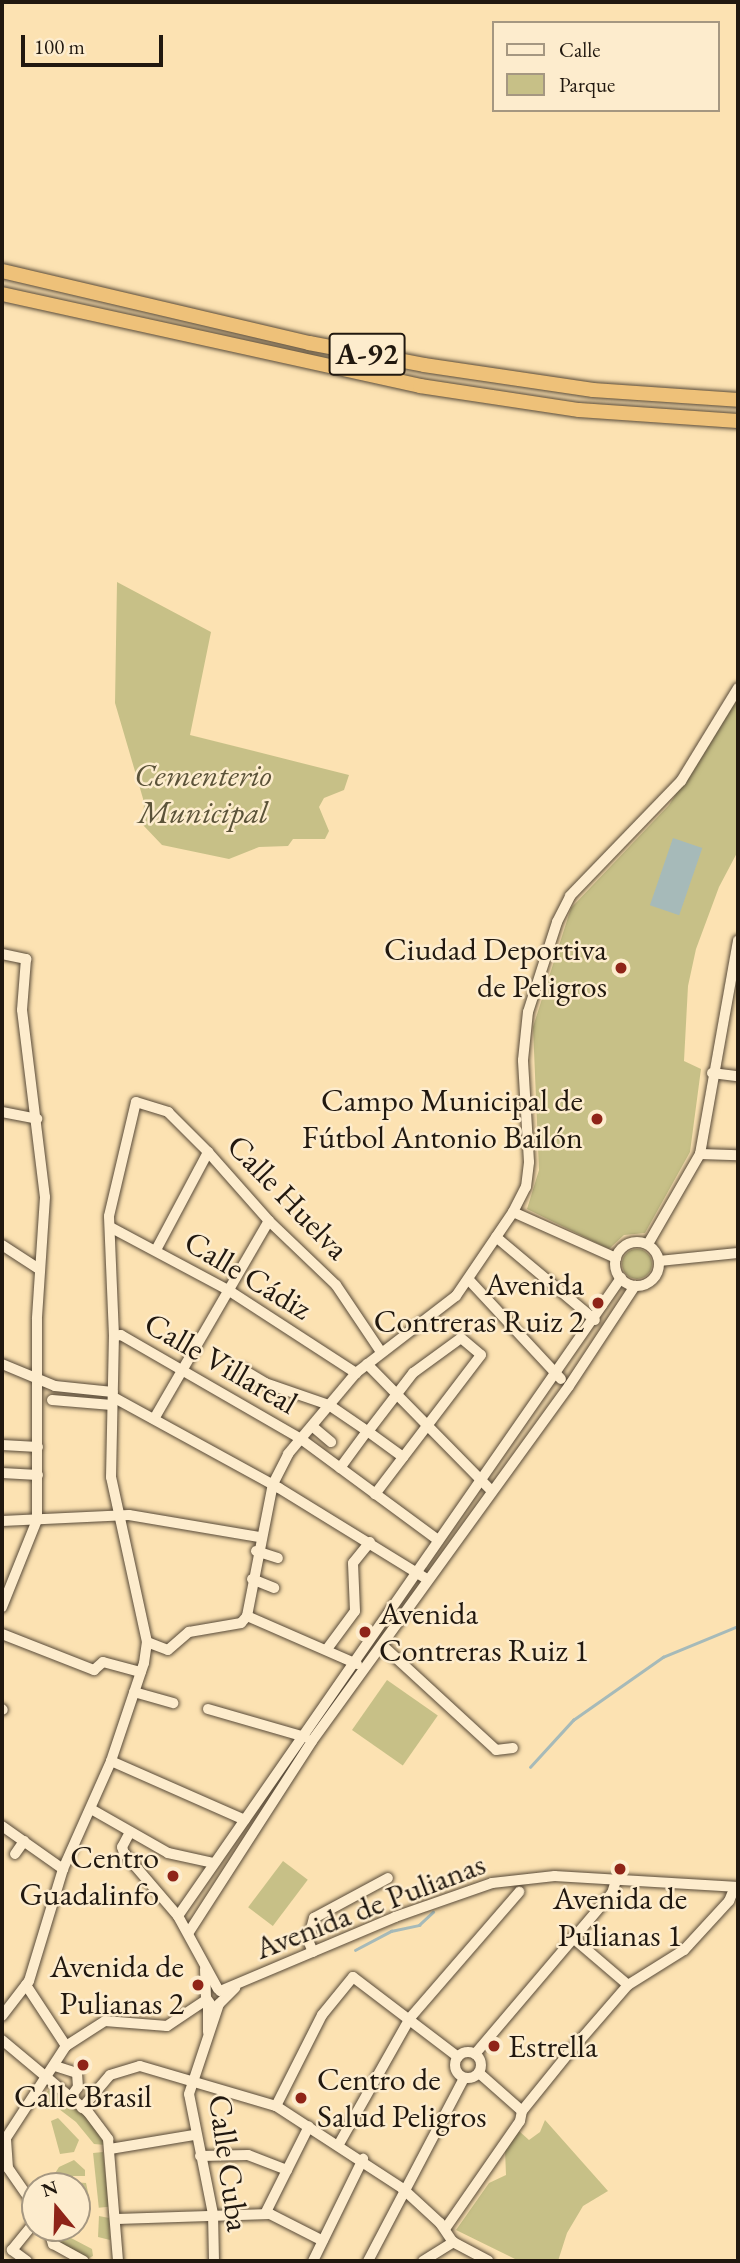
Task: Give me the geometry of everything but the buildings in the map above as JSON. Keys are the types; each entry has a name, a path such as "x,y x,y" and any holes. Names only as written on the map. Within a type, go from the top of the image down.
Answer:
{"highway":[{"name":"A-92","path":"2,271 309,343 424,365 581,388 738,400"},
{"name":"A-92","path":"2,293 432,388 579,410 738,421"}],"street":[{"path":"247,1616 256,1551 273,1484 301,1439 356,1373 442,1309 469,1280 526,1187 529,1162 523,1059 528,1012 557,922 570,896 681,780 738,688"},
{"path":"648,1244 700,1154 712,1073 738,940"},
{"path":"2,954 26,958 22,1010 45,1197 39,1269 37,1520 2,1607"},
{"path":"712,1073 738,1076"},
{"name":"Calle Huelva","path":"110,1227 136,1102 168,1112 208,1152 269,1221 336,1285 381,1352"},
{"path":"2,1112 37,1119"},
{"path":"156,1250 208,1152"},
{"path":"700,1154 738,1155"},
{"path":"513,1212 616,1258"},
{"path":"154,1419 269,1221"},
{"path":"2,2016 26,1985 63,1869 111,1761 141,1672 146,1642 111,1477 114,1336 110,1227"},
{"name":"Calle Cádiz","path":"110,1227 228,1290 356,1373"},
{"path":"496,1237 595,1321"},
{"path":"616,1258 630,1243 648,1244"},
{"path":"648,1244 659,1261"},
{"path":"2,1245 39,1269"},
{"path":"659,1261 738,1253"},
{"path":"178,1916 300,1734 595,1321 621,1278 616,1258"},
{"path":"189,1932 206,1907 210,1893 312,1741 569,1386 635,1286 652,1280 659,1261"},
{"path":"621,1278 635,1286"},
{"path":"469,1280 569,1386"},
{"name":"Calle Villareal","path":"114,1336 121,1335 301,1439 438,1540"},
{"path":"340,1468 413,1373 461,1339 481,1355 376,1494"},
{"path":"2,1364 40,1380 112,1398 154,1419 273,1484 427,1579"},
{"path":"367,1364 492,1490"},
{"path":"242,1369 265,1383 330,1405 403,1457"},
{"path":"52,1400 112,1398"},
{"path":"312,1426 331,1442"},
{"path":"2,1446 38,1447"},
{"path":"2,1474 38,1475"},
{"path":"2,1521 118,1516 182,1522 259,1537"},
{"path":"327,1649 355,1611 353,1563 370,1542"},
{"path":"256,1551 278,1558"},
{"path":"252,1579 274,1588"},
{"path":"146,1642 168,1650 189,1632 227,1628 247,1616"},
{"path":"247,1616 327,1649 364,1668"},
{"path":"2,1634 94,1670 103,1662 141,1672"},
{"path":"382,1645 496,1750 513,1748"},
{"path":"134,1692 173,1703"},
{"path":"208,1709 300,1734 312,1741"},
{"path":"111,1761 243,1818 254,1826"},
{"path":"91,1810 167,1853 213,1863"},
{"path":"2,1826 63,1869"},
{"name":"Calle Cuba","path":"130,1832 122,1847 124,1853 189,1932 214,1997 208,2032 191,2084 194,2134 213,2214 214,2261"},
{"path":"15,1854 24,1841"},
{"name":"Avenida de Pulianas","path":"214,1997 313,1952 462,1891 492,1883 555,1876 737,1887"},
{"path":"313,1952 307,1940 314,1919 388,1878"},
{"path":"276,2106 322,2015 354,1977 458,2057 475,2054 612,1893 617,1878"},
{"path":"445,2229 520,2120 522,2111 628,1985 684,1950 729,1901 737,1887"},
{"path":"339,2144 410,2018 519,1892"},
{"path":"573,1938 628,1985"},
{"path":"26,1985 66,2046"},
{"path":"21,2191 4,2153 12,2124 55,2066 66,2046 104,2021 167,2026 214,1997"},
{"path":"2,2040 82,2108 103,2130 110,2149 118,2261"},
{"path":"475,2054 481,2064 479,2073"},
{"path":"458,2057 456,2070 464,2078"},
{"path":"55,2066 78,2073 78,2087 70,2098"},
{"path":"82,2108 110,2075 128,2067 147,2067 191,2084 276,2106 363,2159 402,2188 471,2258 488,2261"},
{"path":"479,2073 522,2111"},
{"path":"368,2261 402,2188 464,2078 479,2073"},
{"path":"265,2214 309,2126"},
{"path":"110,2149 194,2134"},
{"path":"200,2156 248,2155 287,2170"},
{"path":"313,2261 363,2159"},
{"path":"117,2219 265,2214 323,2241"},
{"path":"7,2251 21,2236"},
{"path":"52,2242 53,2245 84,2261"},
{"path":"423,2261 453,2242"},
{"path":"7,2251 18,2261"},
{"path":"7,2251 27,2261"}],"green space":[{"name":"Cementerio Municipal","path":"117,582 211,632 190,735 349,775 344,790 324,798 319,807 329,831 325,839 293,839 288,846 259,847 229,859 162,845 143,825 144,802 115,703"},
{"name":"Ciudad Deportiva de Peligros","path":"738,697 738,851 719,887 696,949 688,986 684,1061 701,1069 690,1152 645,1233 624,1235 609,1249 527,1209 539,1170 533,1027 571,908 669,805"},
{"path":"637,1249 643,1250 651,1258 651,1270 643,1278 637,1279 631,1278 623,1270 622,1264 623,1258 631,1250"},
{"path":"387,1680 438,1716 403,1766 352,1730"},
{"path":"283,1861 308,1880 273,1926 248,1907"},
{"path":"49,2090 89,2119 105,2145 94,2144 76,2122 42,2096"},
{"path":"58,2118 79,2140 74,2152 60,2154 51,2121"},
{"path":"545,2120 608,2191 583,2206 567,2233 558,2261 519,2261 456,2230 489,2183 506,2175 505,2150 519,2131 529,2140 540,2132"},
{"path":"103,2152 109,2207 99,2208 93,2153"},
{"path":"74,2160 85,2172 56,2172 59,2167"},
{"path":"99,2216 109,2218 110,2240 98,2237"},
{"path":"57,2242 79,2242 92,2249 93,2256 87,2259"}],"shaded area":[{"path":"673,838 702,848 679,915 650,905"}],"waterway":[{"path":"530,1767 573,1720 663,1657 738,1626"},
{"path":"355,1950 391,1931 419,1925 433,1912"}],"place":[{"name":"Ciudad Deportiva de Peligros","path":"621,968"},
{"name":"Campo Municipal de Fútbol Antonio Bailón","path":"597,1119"},
{"name":"Avenida Contreras Ruiz 2","path":"598,1303"},
{"name":"Avenida Contreras Ruiz 1","path":"365,1632"},
{"name":"Avenida de Pulianas 1","path":"620,1869"},
{"name":"Centro Guadalinfo","path":"173,1876"},
{"name":"Avenida de Pulianas 2","path":"198,1985"},
{"name":"Estrella","path":"494,2046"},
{"name":"Calle Brasil","path":"83,2065"},
{"name":"Centro de Salud Peligros","path":"301,2098"}]}
